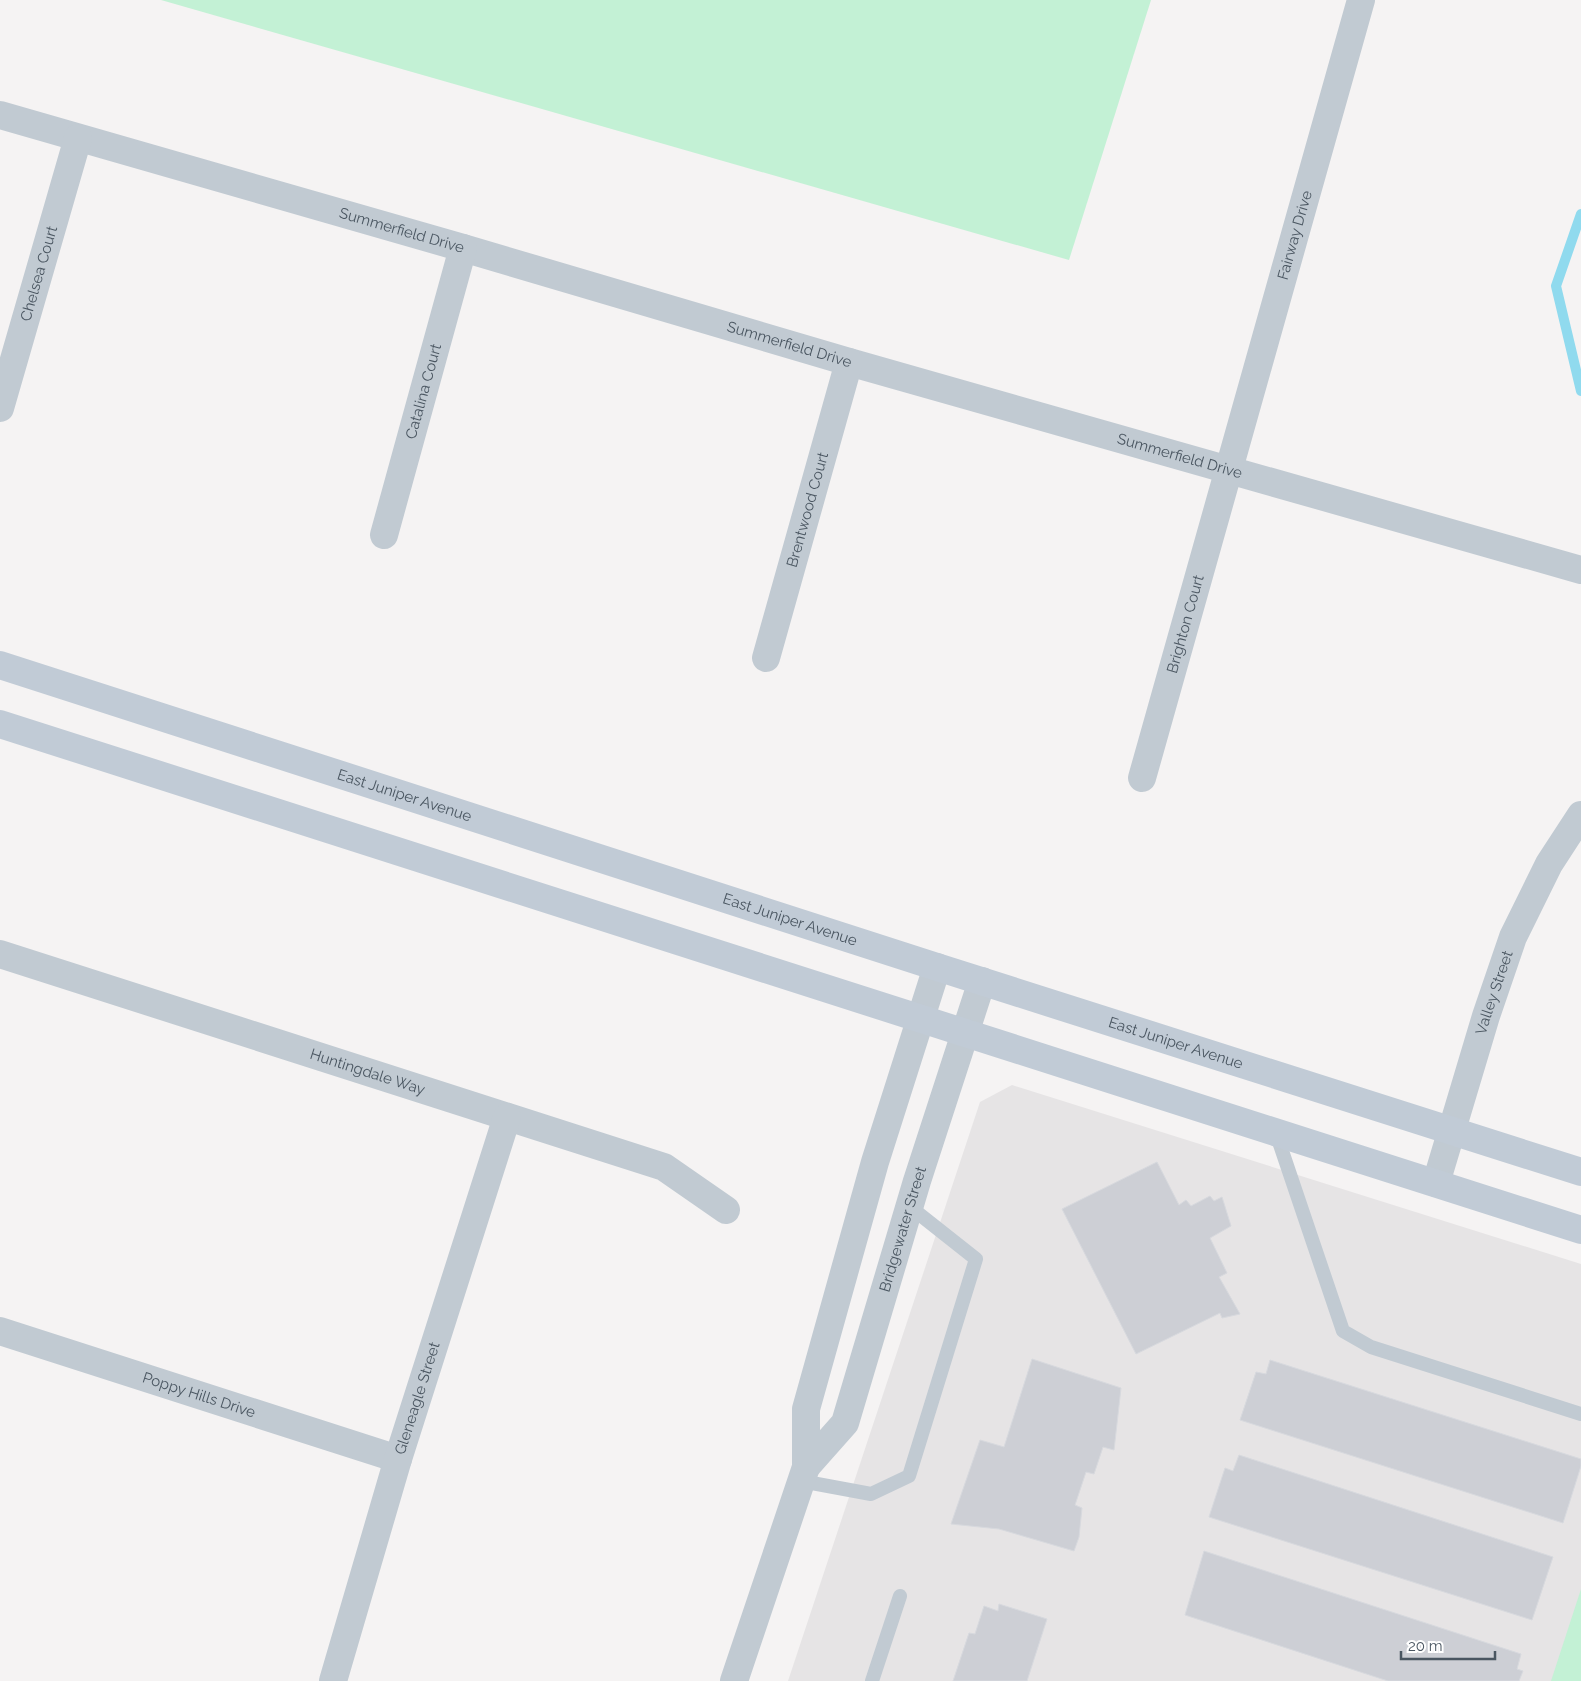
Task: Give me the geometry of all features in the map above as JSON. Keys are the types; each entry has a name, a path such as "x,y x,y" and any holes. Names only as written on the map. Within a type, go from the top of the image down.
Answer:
{"street":[{"name":"Fairway Drive","path":"1228,470 1361,0"},
{"name":"Summerfield Drive","path":"0,115 463,248 849,362 1581,570"},
{"name":"Chelsea Court","path":"0,408 78,138"},
{"name":"Catalina Court","path":"384,535 463,248"},
{"name":"Brentwood Court","path":"766,658 849,362"},
{"name":"Brighton Court","path":"1142,778 1228,470"},
{"name":"East Juniper Avenue","path":"0,665 1581,1172"},
{"path":"0,724 1581,1230"},
{"name":"Valley Street","path":"1436,1184 1486,1016 1513,937 1549,864 1581,815"},
{"name":"Huntingdale Way","path":"0,954 664,1167 726,1210"},
{"name":"Bridgewater Street","path":"734,1681 803,1474 806,1409 875,1162 937,967"},
{"name":"Bridgewater Street","path":"803,1474 845,1423 909,1206 982,981"},
{"name":"Gleneagle Street","path":"333,1681 398,1459 507,1117"},
{"name":"Poppy Hills Drive","path":"0,1331 398,1459"}],"lane":[{"path":"1276,1132 1343,1331 1371,1348 1581,1414"},
{"path":"803,1474 871,1494 910,1476 976,1259 909,1206"},
{"path":"872,1681 900,1596"}],"shaded area":[{"path":"1012,1085 1581,1264 1581,1681 788,1681 980,1102"}],"green space":[{"path":"161,0 1151,0 1069,260"},
{"path":"1581,1589 1581,1681 1551,1681"}],"building":[{"path":"1157,1162 1179,1205 1186,1200 1191,1206 1210,1196 1214,1201 1222,1197 1231,1226 1210,1238 1227,1273 1219,1277 1240,1314 1222,1318 1220,1313 1136,1354 1062,1209"},
{"path":"1032,1359 1121,1388 1114,1450 1103,1447 1094,1474 1086,1472 1075,1505 1082,1508 1079,1537 1074,1551 999,1529 951,1524 980,1440 1004,1447"},
{"path":"1270,1360 1581,1459 1581,1466 1563,1523 1240,1420 1256,1372 1266,1374"},
{"path":"1239,1455 1553,1557 1532,1620 1209,1517 1225,1468 1233,1471"},
{"path":"1204,1551 1521,1654 1517,1669 1523,1671 1519,1681 1388,1681 1185,1615"},
{"path":"999,1604 1047,1619 1027,1681 953,1681 969,1633 975,1634 984,1606 998,1611"}],"waterway":[{"path":"1581,214 1556,286 1581,391"}]}
